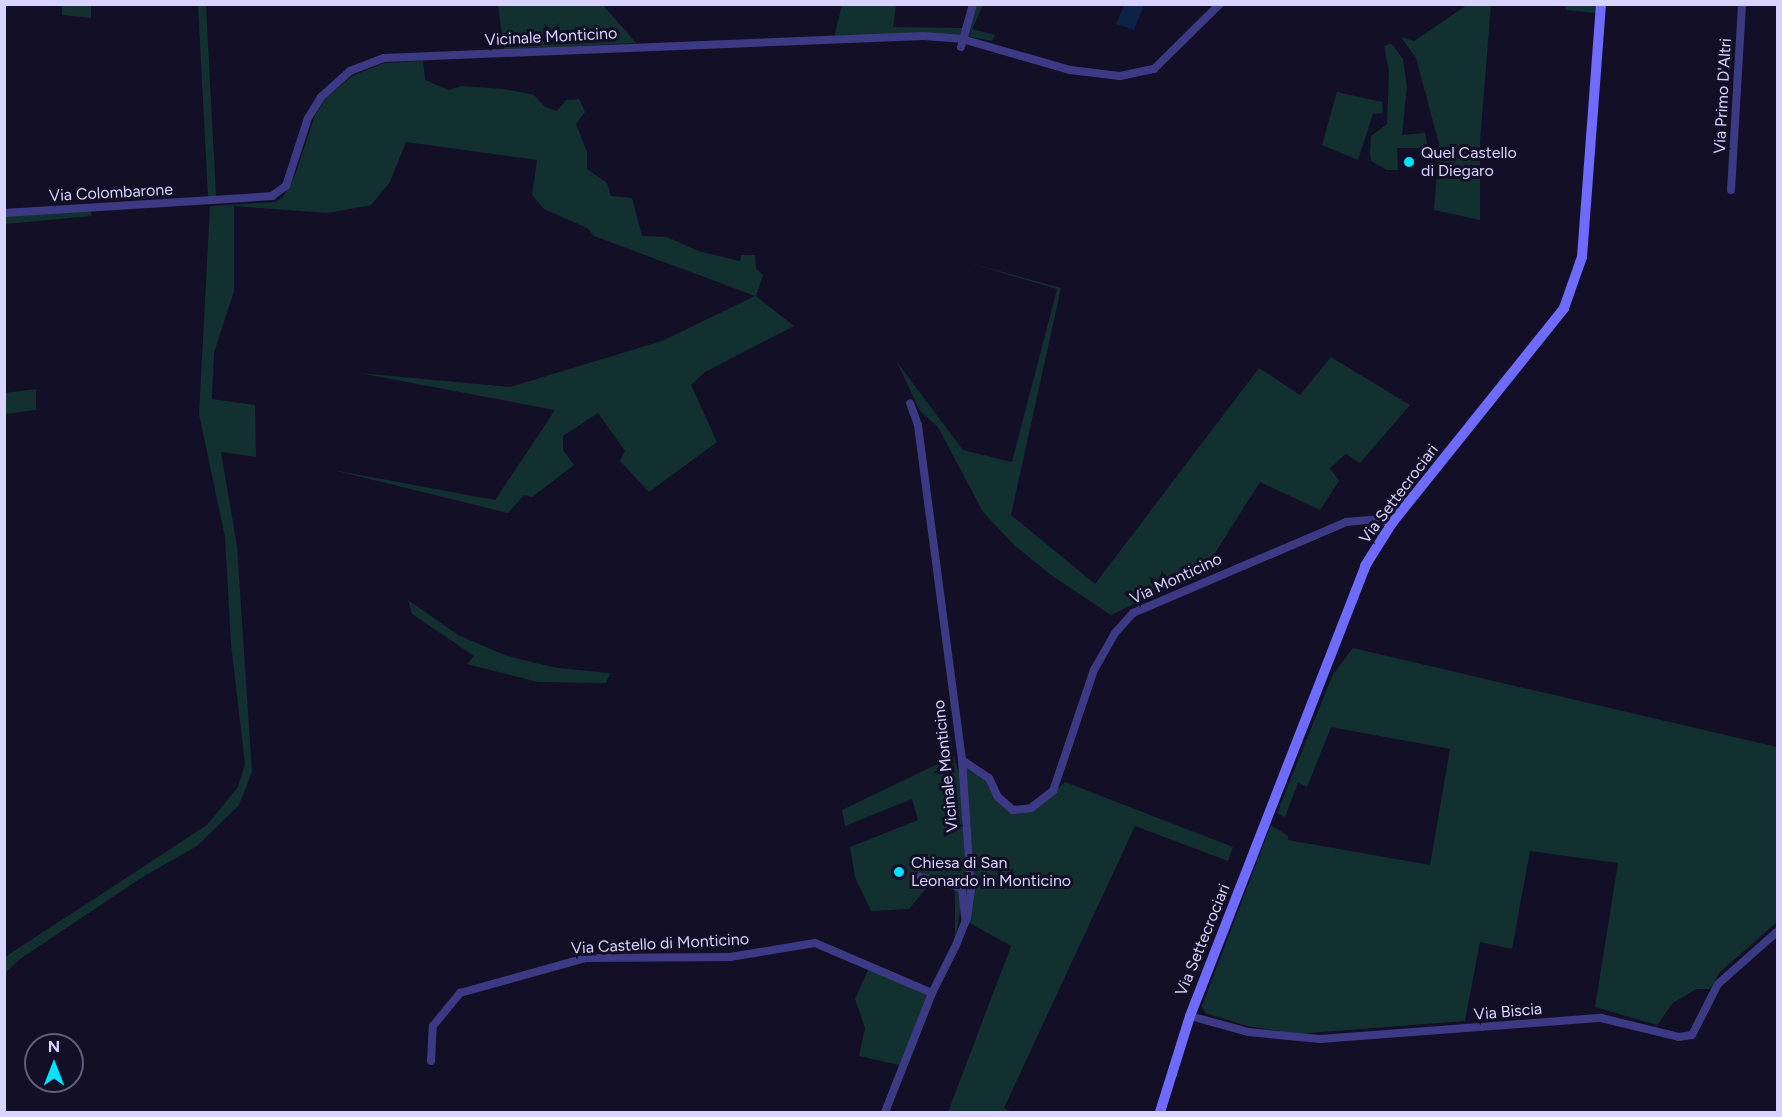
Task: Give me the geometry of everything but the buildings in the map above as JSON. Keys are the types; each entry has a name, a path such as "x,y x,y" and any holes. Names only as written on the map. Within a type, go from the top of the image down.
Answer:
{"main road":[{"name":"Via Settecrociari","path":"1160,1113 1190,1016 1365,566 1392,524 1564,308 1582,257 1601,4"}],"street":[{"path":"961,43 973,4"},
{"name":"Vicinale Monticino","path":"218,200 272,196 280,192 286,186 308,118 321,97 350,71 384,58 923,36 1070,70 1120,76 1142,74 1154,69 1220,4"},
{"name":"Via Primo D'Altri","path":"1731,190 1742,4"},
{"name":"Via Colombarone","path":"4,213 218,200"},
{"name":"Vicinale Monticino","path":"885,1113 932,993 966,920 970,889 962,760 918,425 910,403"},
{"name":"Via Monticino","path":"962,760 988,778 998,797 1013,810 1031,808 1053,791 1094,670 1115,633 1133,613 1346,522 1378,519 1392,524"},
{"path":"920,877 962,888 966,920"},
{"name":"Via Biscia","path":"1190,1016 1248,1032 1320,1039 1601,1018 1679,1037 1692,1035 1718,984 1778,931"},
{"name":"Via Castello di Monticino","path":"431,1061 433,1026 460,993 585,958 730,957 815,943 932,993"}],"green space":[{"path":"842,4 896,5 893,27 963,28 971,5 983,5 972,29 995,35 992,41 956,34 834,38"},
{"path":"62,5 91,5 91,18 62,15"},
{"path":"198,5 206,5 216,196 208,197"},
{"path":"498,5 603,5 636,43 504,50"},
{"path":"1467,5 1491,5 1480,141 1480,220 1434,210 1439,144 1416,58 1401,37 1414,41"},
{"path":"1565,5 1597,5 1596,13 1566,10"},
{"path":"1391,43 1403,59 1407,87 1402,135 1425,133 1428,148 1397,148 1398,170 1387,170 1371,161 1370,153 1371,136 1387,124 1389,72 1384,46"},
{"path":"423,61 425,80 449,90 462,86 504,89 534,95 545,107 557,111 566,100 579,99 585,112 576,124 587,152 587,169 607,183 611,196 632,198 642,236 667,237 701,252 740,261 741,255 755,255 756,268 763,275 756,296 794,326 705,372 691,385 717,442 649,492 620,461 625,451 598,413 563,436 563,450 574,465 532,497 524,495 508,513 333,470 495,500 555,410 359,373 510,387 662,341 755,296 594,236 587,228 544,209 532,195 537,160 406,142 390,182 371,205 328,213 234,206 234,291 214,353 212,399 255,405 256,457 221,452 237,546 252,772 239,805 197,846 141,878 20,959 5,973 5,957 207,825 238,787 245,764 231,644 225,537 199,414 210,206 275,202 283,197 295,175 315,115 327,97 352,76 384,63"},
{"path":"1337,92 1382,102 1383,113 1373,114 1358,160 1322,145"},
{"path":"91,211 92,216 5,224 5,216"},
{"path":"966,262 1061,288 1011,515 1095,584 1259,368 1300,395 1331,357 1410,405 1360,463 1346,454 1330,468 1339,481 1320,510 1260,482 1203,572 1111,615 1051,575 1014,545 983,512 938,427 920,411 897,362 963,450 1012,462 1057,289"},
{"path":"36,389 36,410 5,414 5,393"},
{"path":"408,600 458,635 507,656 557,668 610,673 606,683 538,682 467,664 474,656 412,614"},
{"path":"1353,648 1777,747 1777,922 1720,972 1710,989 1696,989 1673,1003 1657,1025 1595,1007 1618,863 1530,851 1512,949 1480,942 1465,1021 1297,1034 1247,1026 1205,1013 1202,1006 1271,825 1288,836 1288,840 1430,865 1450,749 1331,727 1307,787 1298,783 1285,817 1277,813 1333,674"},
{"path":"954,756 960,778 966,876 955,940 955,888 928,886 909,909 871,911 855,877 850,847 918,820 912,799 845,826 842,810"},
{"path":"965,765 985,779 1010,812 1032,812 1065,782 1233,847 1228,861 1135,826 1004,1108 1012,1112 948,1112 1011,946 968,922 973,859"},
{"path":"869,968 933,991 904,1066 859,1056 865,1028 855,999"}],"water":[{"path":"1124,5 1144,5 1134,30 1116,24"}],"place":[{"name":"Quel Castello di Diegaro","path":"1409,162"},
{"name":"Chiesa di San Leonardo in Monticino","path":"899,872"}]}
